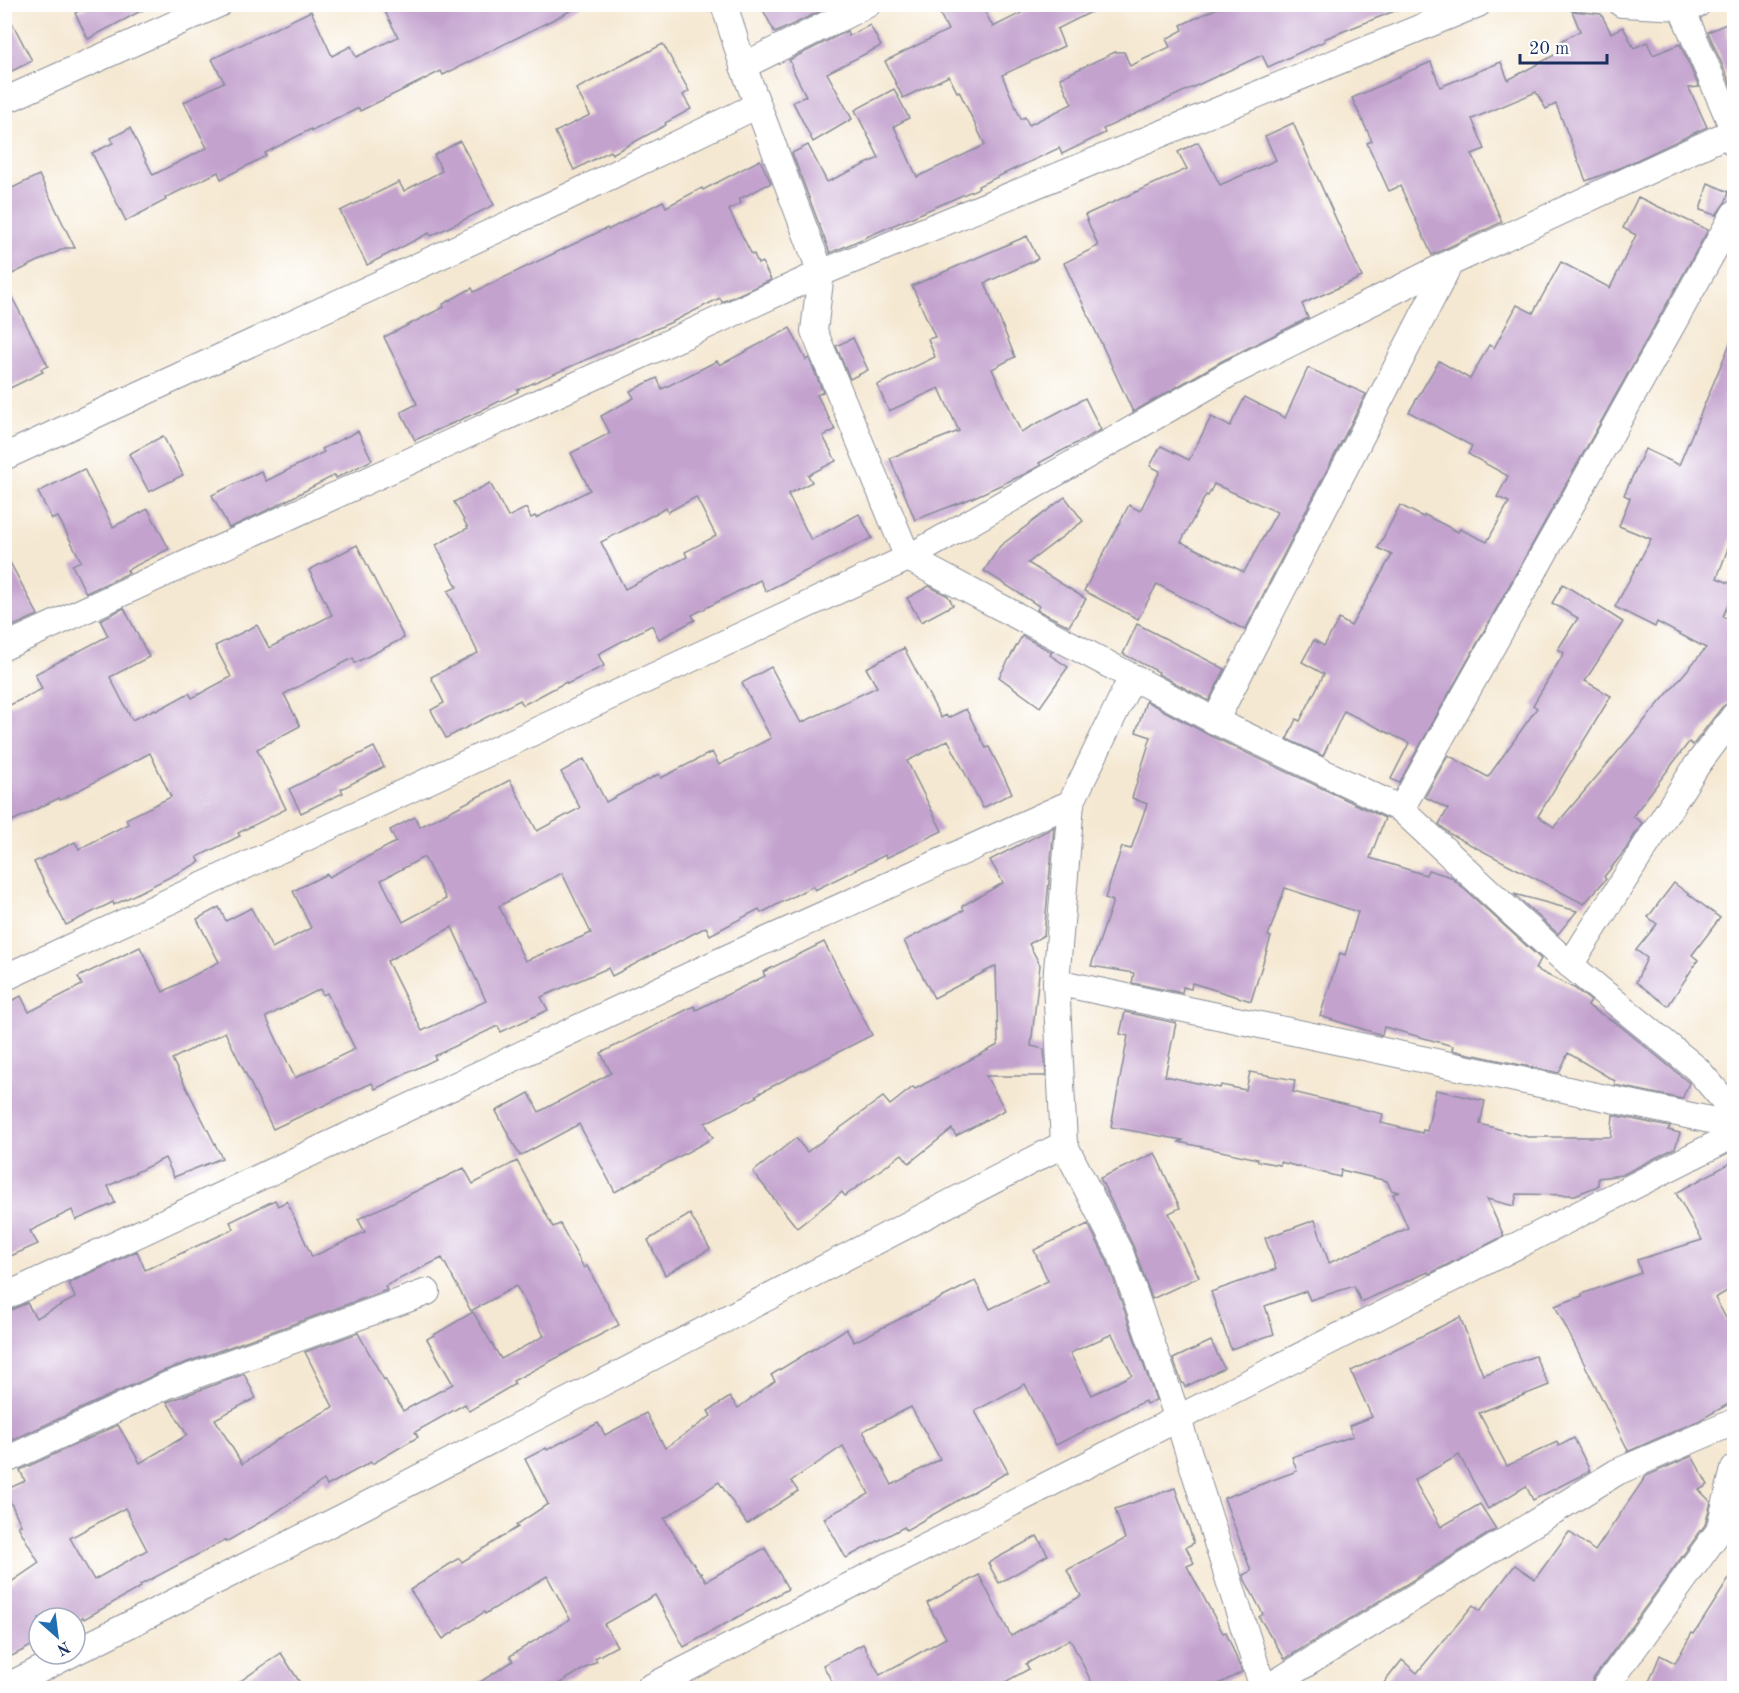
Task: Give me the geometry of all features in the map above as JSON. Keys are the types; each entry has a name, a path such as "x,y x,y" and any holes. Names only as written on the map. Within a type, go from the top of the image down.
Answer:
{"street":[{"path":"4,100 219,4"},
{"path":"724,4 743,66 821,273 814,331 908,558 1215,721 1401,809 1570,965 1697,1069 1734,1112"},
{"path":"743,66 868,4"},
{"path":"4,647 821,273 1478,4"},
{"path":"1622,4 1689,6 1734,131 1734,143"},
{"path":"4,457 559,201 758,105"},
{"path":"4,978 908,558 1229,375 1450,263 1734,131"},
{"path":"1401,809 1734,214"},
{"path":"1215,721 1450,263"},
{"path":"1131,677 1071,803 1056,982 1064,1144 1120,1255 1178,1419 1265,1689 1617,1472 1734,1422"},
{"path":"1570,965 1697,765 1734,716"},
{"path":"4,1297 727,958 1071,803"},
{"path":"1056,982 1734,1125"},
{"path":"649,1689 1734,1135"},
{"path":"87,1646 354,1511 1064,1144"},
{"path":"4,1461 168,1385 427,1292"},
{"path":"1605,1689 1719,1531 1734,1469"},
{"path":"4,1688 47,1666"}],"building":[{"path":"93,4 154,4 88,39 75,13"},
{"path":"381,4 584,4 443,75 441,71 360,111 359,108 312,131 311,129 221,179 218,172 165,198 166,200 126,221 92,153 113,143 111,138 130,128 153,175 207,148 184,102 224,82 212,59 311,11 332,56 351,46 356,57 398,37"},
{"path":"760,4 833,4 833,5 775,33"},
{"path":"935,4 981,4 993,27 1039,4 1107,4 1057,29 1064,46 1002,75 1021,119 1025,117 1029,125 1072,104 1060,78 1115,52 1124,52 1130,66 1170,47 1166,39 1183,30 1181,25 1226,4 1407,6 1324,39 1325,41 1268,67 1262,55 1103,129 1105,133 1062,154 1059,148 978,186 979,188 830,253 792,153 808,145 827,182 879,158 855,110 894,89 909,118 894,126 917,177 985,145 959,91 957,92 949,76 903,98 885,61 948,30"},
{"path":"4,7 32,61 4,75"},
{"path":"1572,11 1601,14 1611,33 1623,27 1634,48 1647,42 1653,55 1680,44 1699,87 1689,88 1707,127 1620,168 1586,181 1556,104 1546,109 1536,92 1472,119 1485,149 1472,154 1502,222 1432,255 1400,186 1389,191 1367,143 1372,141 1352,98 1431,62 1440,87 1501,62 1508,80 1564,50 1559,42 1580,31"},
{"path":"1726,24 1734,85 1731,85 1708,32"},
{"path":"870,25 881,46 827,73 852,119 813,142 793,102 806,96 789,60 847,31 849,36"},
{"path":"663,44 689,91 683,95 691,109 612,154 610,151 574,170 555,132 590,115 576,89"},
{"path":"1293,123 1362,277 1302,304 1308,318 1222,361 1133,412 1064,263 1098,246 1085,215 1187,169 1178,152 1198,142 1220,185 1276,160 1265,136"},
{"path":"460,141 494,205 431,236 429,233 367,265 340,211 399,182 404,191 442,171 434,155"},
{"path":"760,160 771,183 739,199 741,203 729,210 752,255 754,254 758,264 762,262 771,280 722,302 720,298 674,321 517,390 518,392 480,411 415,440 401,412 417,404 384,337 444,307 443,304 472,288 474,292 607,228 608,230 663,201 666,207"},
{"path":"39,175 75,248 65,248 4,278 4,192"},
{"path":"1708,183 1729,192 1726,201 1716,215 1700,210"},
{"path":"1638,197 1708,230 1399,783 1391,779 1409,743 1344,711 1323,756 1287,739 1296,719 1300,721 1324,674 1302,662 1314,640 1324,646 1339,619 1351,626 1392,555 1378,548 1400,505 1458,532 1460,529 1487,542 1509,502 1497,497 1508,476 1468,454 1472,446 1409,412 1439,361 1470,379 1489,345 1494,348 1517,305 1533,313 1561,262 1610,288 1636,235 1623,228"},
{"path":"1027,236 1038,259 985,283 1015,357 992,369 1021,432 1085,398 1101,430 1039,463 1041,465 1025,474 915,520 890,458 959,431 939,388 889,411 877,385 935,357 928,339 935,337 912,286"},
{"path":"4,282 48,366 41,369 43,372 4,391"},
{"path":"790,328 806,360 809,358 823,392 817,395 835,430 823,436 836,461 808,475 812,482 788,494 811,540 859,514 872,538 766,591 760,580 692,615 695,620 659,639 652,625 598,654 604,666 567,684 566,682 523,705 520,700 446,738 431,710 444,703 431,677 478,653 448,591 457,587 436,545 468,528 454,502 490,483 508,517 526,508 531,518 535,516 536,518 590,490 571,453 610,433 601,416 634,398 630,391 657,378 662,389 717,361 720,365","holes":["696,497 716,536 685,552 687,557 625,589 601,542 666,508 668,512"]},
{"path":"1734,334 1734,532 1717,578 1734,585 1723,616 1734,624 1734,699 1722,707 1693,745 1689,742 1633,816 1642,823 1626,849 1604,877 1606,879 1584,904 1450,834 1439,824 1448,809 1425,797 1448,755 1488,777 1537,708 1533,705 1564,653 1558,649 1578,618 1552,603 1563,584 1623,622 1585,681 1611,696 1538,816 1554,827 1706,648 1657,622 1655,627 1615,607 1651,539 1619,526 1630,498 1624,495 1645,449 1679,465"},
{"path":"853,338 868,370 850,379 836,346"},
{"path":"1308,368 1366,394 1245,630 1157,584 1138,619 1084,591 1129,505 1140,511 1160,471 1150,466 1161,446 1189,460 1211,417 1230,426 1245,397 1285,418","holes":["1214,484 1277,512 1244,572 1181,542"]},
{"path":"358,431 372,460 336,478 335,475 229,528 212,495 261,471 266,481 324,452 322,449"},
{"path":"163,436 183,475 149,492 129,454"},
{"path":"84,469 113,527 148,509 169,549 127,570 129,573 86,593 72,565 81,561 58,517 52,519 38,492"},
{"path":"1065,497 1083,521 1028,563 1086,599 1069,626 1037,610 1039,606 984,571 1000,546"},
{"path":"357,545 404,638 355,663 353,658 284,694 300,726 257,749 286,809 238,833 240,836 197,857 200,862 114,905 113,902 66,925 34,862 75,842 79,849 128,824 126,819 171,797 150,753 60,800 59,798 4,825 4,708 42,689 35,674 108,636 100,620 124,608 149,657 110,677 132,720 155,709 156,711 189,693 192,698 231,677 215,646 257,625 269,648 332,615 309,570"},
{"path":"4,551 38,615 4,630"},
{"path":"929,586 948,596 953,605 921,622 907,598"},
{"path":"1137,624 1225,669 1209,701 1123,654"},
{"path":"1022,636 1052,652 1050,655 1068,667 1040,707 999,677"},
{"path":"904,648 941,718 946,715 948,718 966,709 986,748 989,747 1012,793 983,808 948,740 907,761 942,831 886,858 885,855 815,890 813,886 761,913 759,909 710,935 706,927 612,976 608,968 541,997 548,1010 501,1032 498,1026 434,1056 436,1059 375,1089 372,1083 273,1129 225,1032 172,1059 222,1158 174,1177 165,1158 108,1186 115,1203 76,1220 72,1210 30,1231 38,1244 4,1259 4,1005 21,996 29,1012 82,985 78,977 140,947 163,992 219,962 197,919 219,907 226,921 251,908 272,948 311,928 293,891 327,874 329,877 396,842 390,830 415,817 420,827 510,780 537,831 580,808 561,772 584,759 606,802 659,774 661,778 712,752 719,765 771,738 742,683 771,667 801,723 877,687 866,668","holes":["424,857 446,899 403,922 381,880","562,873 591,933 525,961 499,906","452,927 486,1001 422,1031 387,961","320,989 323,995 327,993 355,1049 295,1078 266,1017"]},
{"path":"1146,701 1209,735 1385,818 1370,858 1426,875 1428,870 1451,877 1541,959 1535,969 1574,988 1591,1001 1588,1006 1619,1025 1686,1080 1689,1083 1682,1099 1615,1085 1615,1081 1568,1053 1559,1073 1452,1050 1453,1046 1384,1027 1382,1035 1320,1016 1340,953 1345,955 1358,912 1285,888 1268,936 1271,937 1251,1001 1192,983 1191,989 1183,987 1182,993 1132,983 1134,973 1091,966 1113,901 1105,898 1122,847 1131,849 1147,804 1132,798 1151,737 1136,732"},
{"path":"374,747 384,767 341,789 343,793 301,813 289,789"},
{"path":"1054,827 1044,935 1029,944 1040,965 1031,1046 1044,1049 1046,1076 986,1076 1005,1110 956,1136 952,1129 909,1163 902,1154 845,1196 842,1192 797,1228 753,1172 796,1138 807,1152 883,1097 890,1105 913,1087 915,1089 998,1045 996,966 934,998 904,941 964,910 962,906 1003,883 990,860"},
{"path":"1674,883 1720,918 1692,955 1698,960 1668,1006 1636,982 1647,958 1636,950 1657,924 1648,917"},
{"path":"1514,894 1577,911 1558,934"},
{"path":"824,942 872,1035 705,1123 713,1138 615,1192 579,1124 520,1156 496,1111 529,1093 539,1112 611,1073 601,1053 694,1006 696,1010 765,976 763,972"},
{"path":"1125,1012 1176,1023 1165,1076 1220,1088 1221,1085 1246,1090 1250,1072 1295,1080 1293,1092 1383,1114 1381,1123 1422,1133 1423,1130 1427,1131 1436,1090 1485,1101 1480,1124 1528,1137 1611,1137 1613,1115 1670,1127 1668,1130 1680,1133 1675,1148 1622,1175 1598,1178 1598,1186 1575,1195 1517,1194 1514,1206 1487,1199 1504,1236 1429,1274 1428,1272 1361,1302 1354,1286 1310,1300 1306,1291 1265,1306 1274,1334 1231,1349 1211,1292 1276,1269 1265,1238 1315,1220 1329,1263 1408,1228 1393,1194 1399,1192 1391,1190 1387,1181 1341,1170 1340,1177 1280,1162 1280,1165 1258,1161 1258,1159 1179,1142 1183,1140 1111,1127 1128,1036 1120,1034"},
{"path":"1155,1153 1180,1208 1169,1213 1199,1277 1152,1299 1134,1248 1100,1178"},
{"path":"517,1161 553,1227 560,1224 584,1268 587,1266 619,1325 513,1381 515,1384 469,1411 465,1404 415,1432 418,1437 372,1464 371,1462 327,1486 324,1480 269,1517 226,1542 225,1540 140,1585 141,1587 87,1617 87,1606 27,1606 27,1648 4,1660 4,1587 39,1563 18,1526 21,1525 5,1490 25,1481 20,1470 118,1425 140,1463 187,1435 167,1402 244,1374 256,1398 215,1419 242,1464 295,1428 333,1407 305,1352 358,1333 403,1411 453,1384 427,1339 473,1312 501,1359 544,1336 516,1286 471,1311 442,1258 385,1286 387,1290 163,1371 6,1443 4,1440 4,1313 27,1303 36,1318 75,1298 69,1283 137,1251 145,1270 234,1229 230,1222 275,1200 278,1206 287,1201 312,1257 365,1232 358,1219 464,1168 473,1184","holes":["125,1508 147,1550 94,1580 70,1538"]},
{"path":"1734,1161 1734,1287 1715,1298 1734,1332 1734,1401 1700,1420 1627,1452 1555,1306 1641,1273 1637,1260 1702,1240 1676,1193"},
{"path":"690,1214 710,1249 665,1275 648,1240"},
{"path":"1088,1224 1107,1261 1156,1400 1146,1404 1145,1401 1056,1445 1025,1384 975,1411 1008,1472 906,1530 904,1527 846,1558 824,1518 869,1494 843,1446 791,1481 798,1491 747,1524 719,1482 664,1519 706,1581 765,1548 788,1589 684,1647 655,1595 604,1624 617,1646 595,1658 597,1661 550,1689 469,1689 513,1661 510,1656 570,1619 547,1576 485,1614 484,1612 443,1639 410,1590 459,1558 462,1562 518,1527 516,1525 548,1504 525,1459 598,1423 605,1435 646,1413 665,1448 711,1416 708,1411 730,1397 738,1408 775,1381 771,1375 846,1329 854,1342 975,1281 990,1309 1048,1281 1034,1250","holes":["1112,1334 1132,1375 1092,1395 1070,1353","911,1407 940,1459 892,1485 863,1431"]},
{"path":"1460,1317 1483,1375 1535,1356 1549,1385 1479,1413 1507,1466 1557,1442 1559,1446 1574,1438 1590,1471 1533,1500 1526,1486 1488,1509 1459,1455 1414,1480 1441,1527 1480,1504 1496,1529 1285,1659 1259,1617 1263,1614 1243,1575 1251,1571 1224,1498 1297,1471 1292,1457 1353,1436 1349,1426 1372,1417 1351,1371"},
{"path":"1211,1341 1224,1368 1185,1387 1173,1359"},
{"path":"1692,1456 1708,1485 1699,1490 1711,1502 1705,1525 1593,1679 1590,1689 1379,1689 1402,1660 1417,1673 1473,1605 1480,1611 1515,1565 1535,1579 1569,1532 1595,1551 1646,1476"},
{"path":"1175,1488 1194,1543 1186,1547 1194,1563 1187,1566 1223,1633 1226,1632 1242,1672 1209,1689 1095,1689 1070,1639 1026,1664 1029,1669 992,1689 836,1689 823,1665 863,1644 880,1675 946,1638 927,1603 979,1575 1011,1636 1081,1596 1067,1570 1125,1539 1115,1509"},
{"path":"1037,1536 1048,1555 999,1583 988,1563"},
{"path":"1734,1571 1734,1689 1646,1689 1660,1655 1675,1663 1692,1633 1694,1634"},
{"path":"281,1653 304,1689 229,1689"}]}
